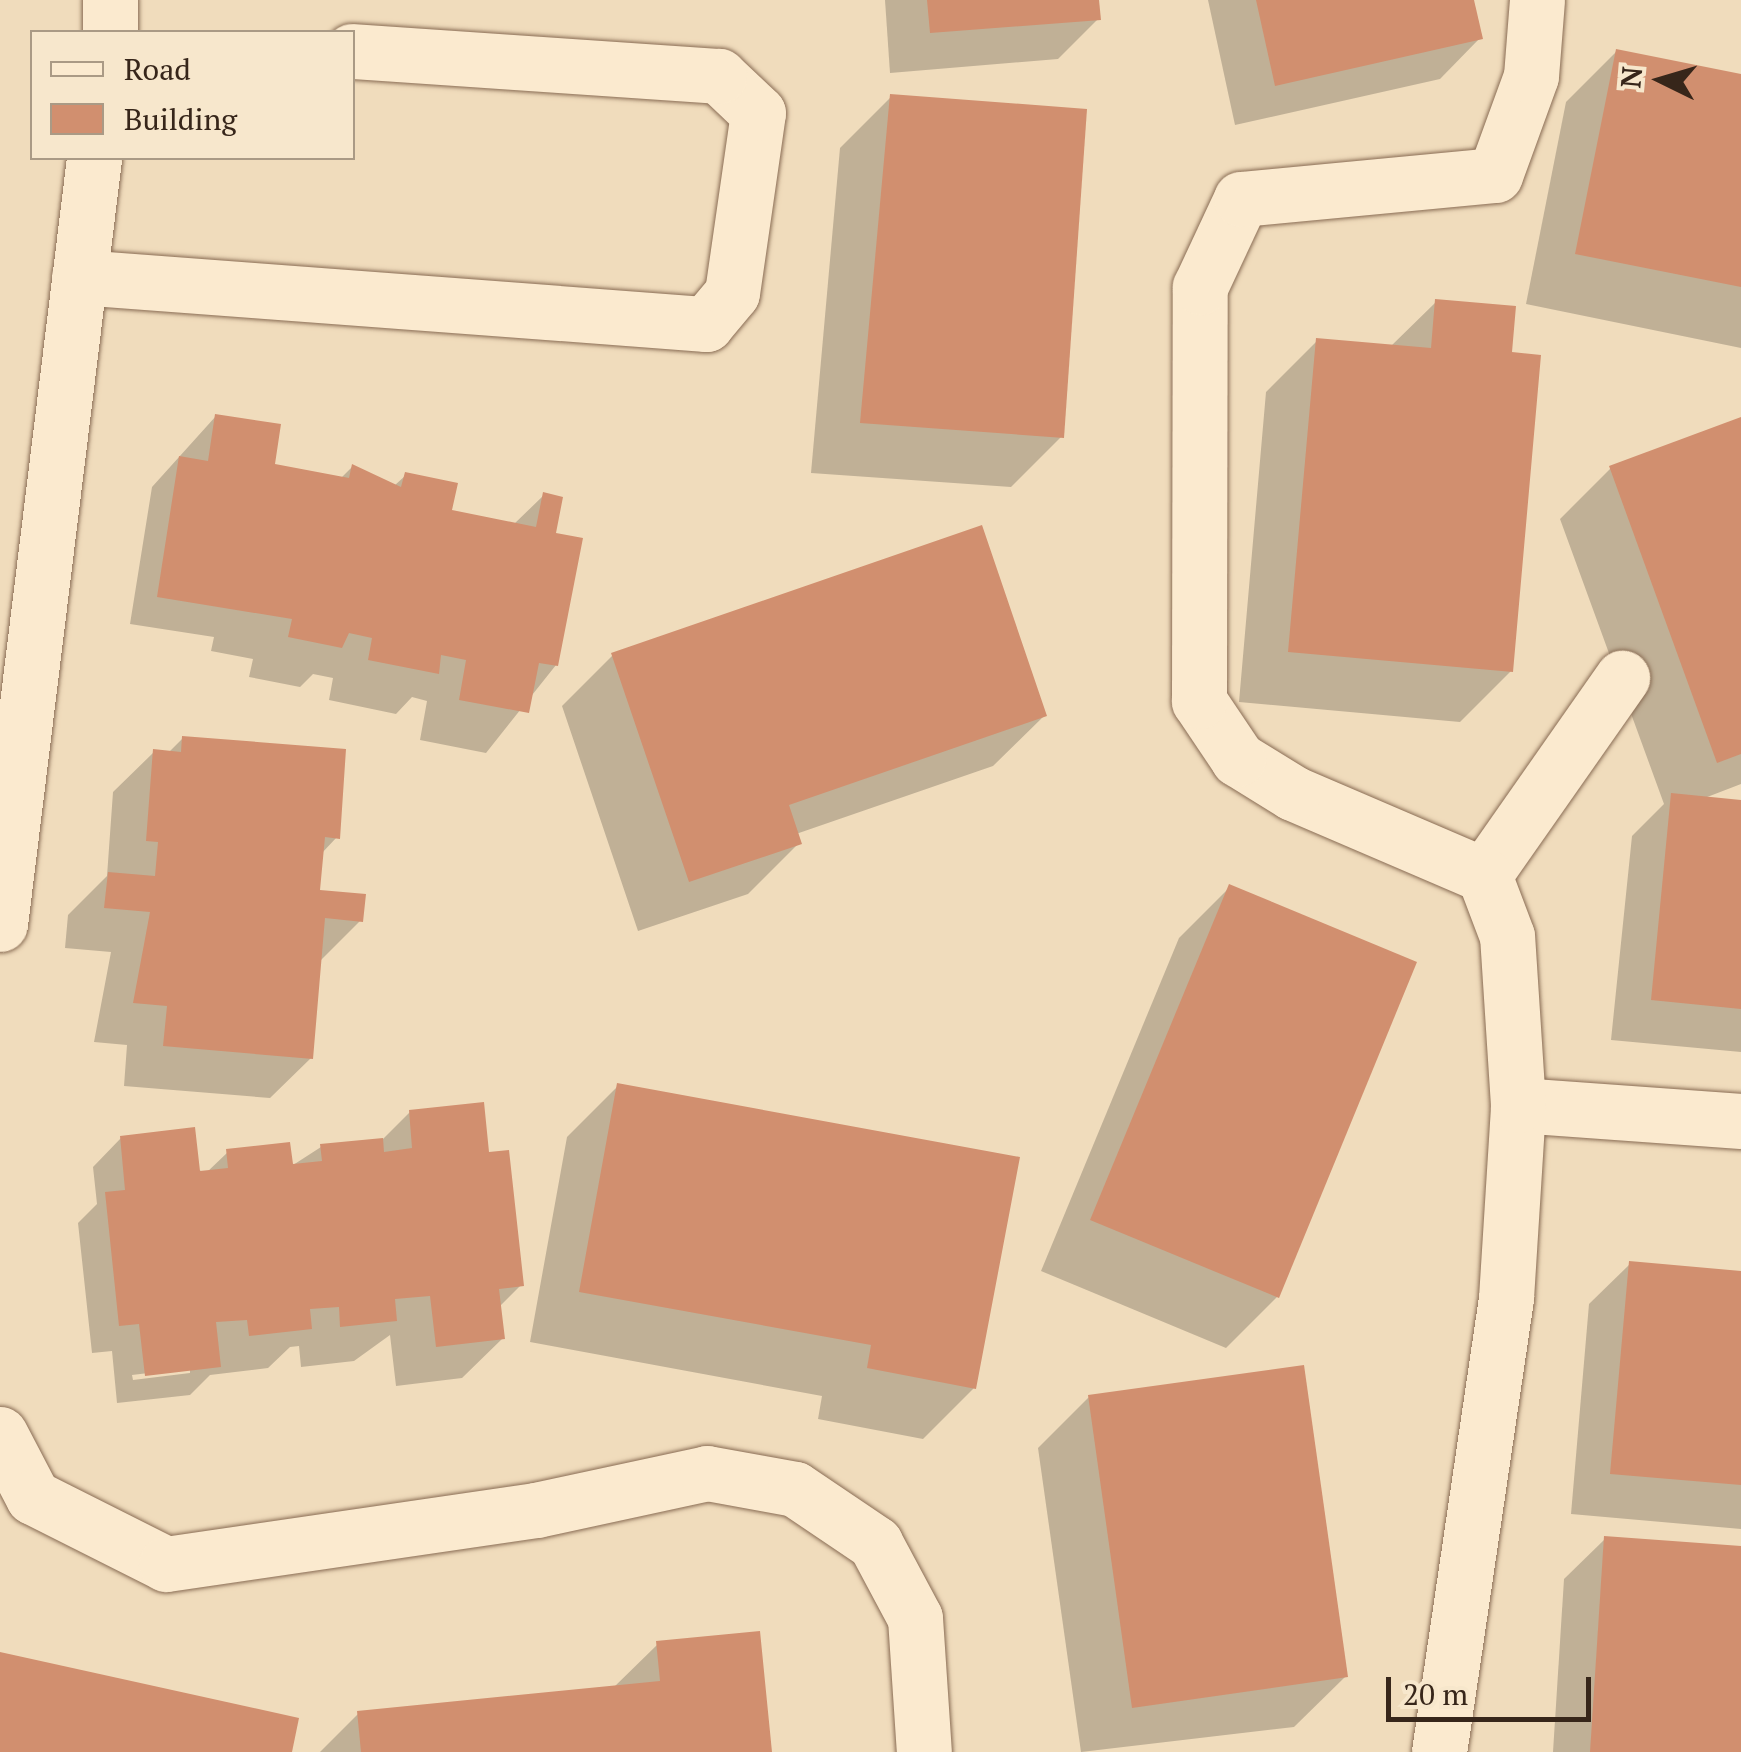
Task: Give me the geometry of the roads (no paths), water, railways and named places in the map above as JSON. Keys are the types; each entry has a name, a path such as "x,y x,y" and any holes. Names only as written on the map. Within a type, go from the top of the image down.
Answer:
{"lane":[{"path":"110,0 110,30"},
{"path":"1439,1752 1501,1334 1518,1104 1508,936 1484,875 1293,794 1238,759 1199,701 1200,288 1241,199 1495,175 1531,76 1537,0"},
{"path":"79,278 706,324 732,293 758,113 719,76 355,51"},
{"path":"0,924 94,160"},
{"path":"1484,875 1622,678"},
{"path":"1518,1104 1741,1121"},
{"path":"0,1434 33,1497 166,1564 536,1510 707,1473 795,1490 875,1543 915,1618 924,1752"}]}
